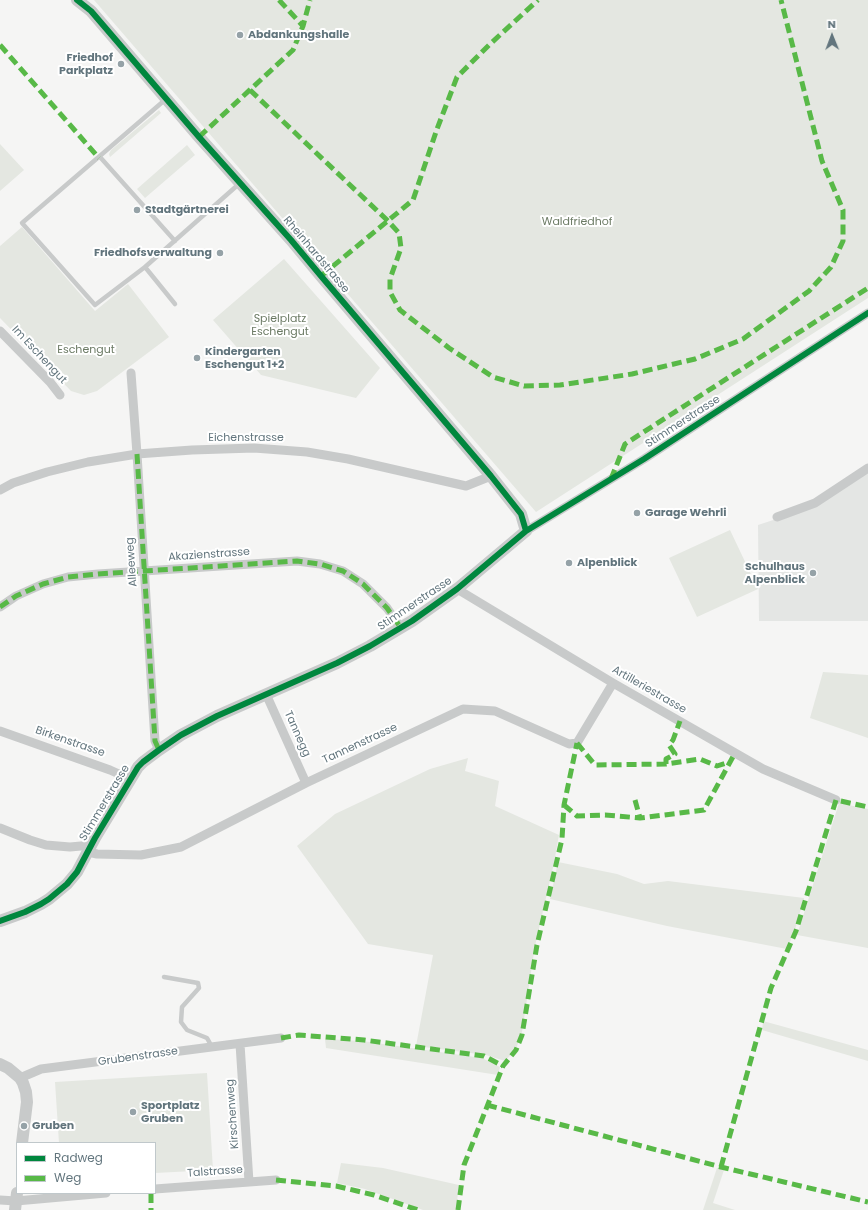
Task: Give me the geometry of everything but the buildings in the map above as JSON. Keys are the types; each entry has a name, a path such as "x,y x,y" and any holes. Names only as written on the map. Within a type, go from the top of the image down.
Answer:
{"street":[{"name":"Rheinhardstrasse","path":"77,0 91,11 166,99 291,240 491,476 521,514 526,531"},
{"name":"Stimmerstrasse","path":"0,921 26,912 49,899 62,889 74,876 130,779 143,762 159,750 217,716 337,663 401,628 457,589 526,531 644,459 868,313"},
{"name":"Im Eschengut","path":"0,331 50,382 60,395"},
{"name":"Alleeweg","path":"130,373 137,454 156,741 159,750"},
{"name":"Eichenstrasse","path":"0,490 46,472 88,462 137,454 254,448 307,452 348,459 466,486 491,476"},
{"path":"777,516 815,503 868,468"},
{"name":"Akazienstrasse","path":"0,607 16,596 43,584 68,577 296,561 320,564 343,571 363,584 387,608 401,628"},
{"name":"Artilleriestrasse","path":"457,589 613,683 763,769 836,800"},
{"name":"Tannenstrasse","path":"0,828 46,845 90,848 97,854 141,854 181,847 306,783 462,709 495,711 569,744 577,743 613,683"},
{"name":"Tannegg","path":"266,694 306,783"},
{"name":"Birkenstrasse","path":"0,731 110,770 130,779"},
{"name":"Grubenstrasse","path":"20,1078 41,1069 281,1038"},
{"name":"Kirschenweg","path":"240,1044 250,1182"},
{"path":"0,1064 8,1068 24,1083 27,1102 22,1142"},
{"name":"Talstrasse","path":"156,1189 276,1180"},
{"path":"0,1200 16,1201 95,1194"}],"lane":[{"path":"166,99 22,223 95,305 176,241 240,183"},
{"path":"100,157 176,241"},
{"path":"145,266 175,304"},
{"path":"164,977 198,983 199,988 182,1007 181,1022 187,1030 207,1038 212,1047"}],"shaded area":[{"name":"Schulhaus Alpenblick","path":"868,472 868,621 759,621 758,525 816,506"}],"green space":[{"name":"Waldfriedhof","path":"94,0 868,0 868,298 536,512"},
{"path":"159,110 161,113 110,157 109,154 111,150"},
{"path":"0,144 24,170 0,191"},
{"path":"187,145 195,155 145,198 137,189"},
{"name":"Eschengut","path":"22,227 95,311 128,284 169,337 97,391 84,395 71,391 0,318 0,246"},
{"name":"Spielplatz Eschengut","path":"284,259 380,368 356,398 261,375 213,320"},
{"path":"730,530 758,589 697,617 669,558"},
{"path":"823,672 868,675 868,738 810,718"},
{"path":"468,758 465,771 499,781 495,806 559,835 535,946 522,1032 516,1049 505,1061 486,1055 416,1046 433,955 368,944 297,846 335,814 430,769"},
{"path":"839,803 868,809 868,948 797,935"},
{"path":"558,862 617,874 644,884 668,881 804,898 795,930 787,949 667,926 550,899"},
{"path":"763,1021 868,1050 868,1061 762,1030"},
{"path":"325,1039 362,1041 482,1058 500,1067 498,1075 326,1048"},
{"name":"Sportplatz Gruben","path":"207,1073 213,1170 156,1173 156,1142 59,1142 55,1082"},
{"path":"341,1163 383,1168 459,1185 456,1210 423,1210 365,1189 337,1183"},
{"path":"717,1168 724,1170 713,1203 735,1210 703,1210"}],"marked path":[{"path":"279,0 303,26"},
{"path":"199,137 293,50 303,26 310,0"},
{"path":"321,276 413,200 437,129 457,77 538,0"},
{"path":"250,90 399,233 401,248 390,279 390,292 400,310 449,348 493,377 524,386 560,385 632,374 695,359 743,339 809,291 831,267 843,241 843,210 822,161 781,0"},
{"path":"0,45 99,158"},
{"path":"611,479 625,444 868,288"},
{"path":"137,454 155,741 159,750"},
{"path":"0,607 16,596 43,584 68,577 297,561 320,564 343,571 363,584 387,608 401,628"},
{"path":"666,764 666,759 675,754 669,745 673,740 680,721"},
{"path":"577,743 595,765 666,764 700,759 717,766 729,762"},
{"path":"458,1210 464,1165 503,1066 516,1050 522,1035 537,945 562,839 564,805 577,743"},
{"path":"564,805 577,816 605,815 640,818 704,810 735,753"},
{"path":"635,800 640,818"},
{"path":"721,1167 771,988 796,931 836,800 868,807"},
{"path":"281,1038 299,1035 364,1040 484,1056 503,1066"},
{"path":"487,1105 721,1167 868,1202"},
{"path":"276,1180 336,1186 374,1195 418,1210"},
{"path":"151,1194 151,1210"}],"cycle path":[{"path":"77,0 91,11 199,137 291,240 491,476 521,514 526,531"},
{"path":"0,921 25,912 41,904 67,884 77,872 95,838 138,767 159,750 181,735 217,716 337,663 370,646 412,621 457,589 526,531 644,459 868,313"}],"place":[{"name":"Abdankungshalle","path":"240,35"},
{"name":"Friedhof Parkplatz","path":"121,64"},
{"name":"Stadtgärtnerei","path":"137,210"},
{"name":"Friedhofsverwaltung","path":"220,253"},
{"name":"Kindergarten Eschengut 1+2","path":"197,358"},
{"name":"Garage Wehrli","path":"637,513"},
{"name":"Alpenblick","path":"569,563"},
{"name":"Schulhaus Alpenblick","path":"813,573"},
{"name":"Sportplatz Gruben","path":"133,1112"},
{"name":"Gruben","path":"24,1126"}]}
